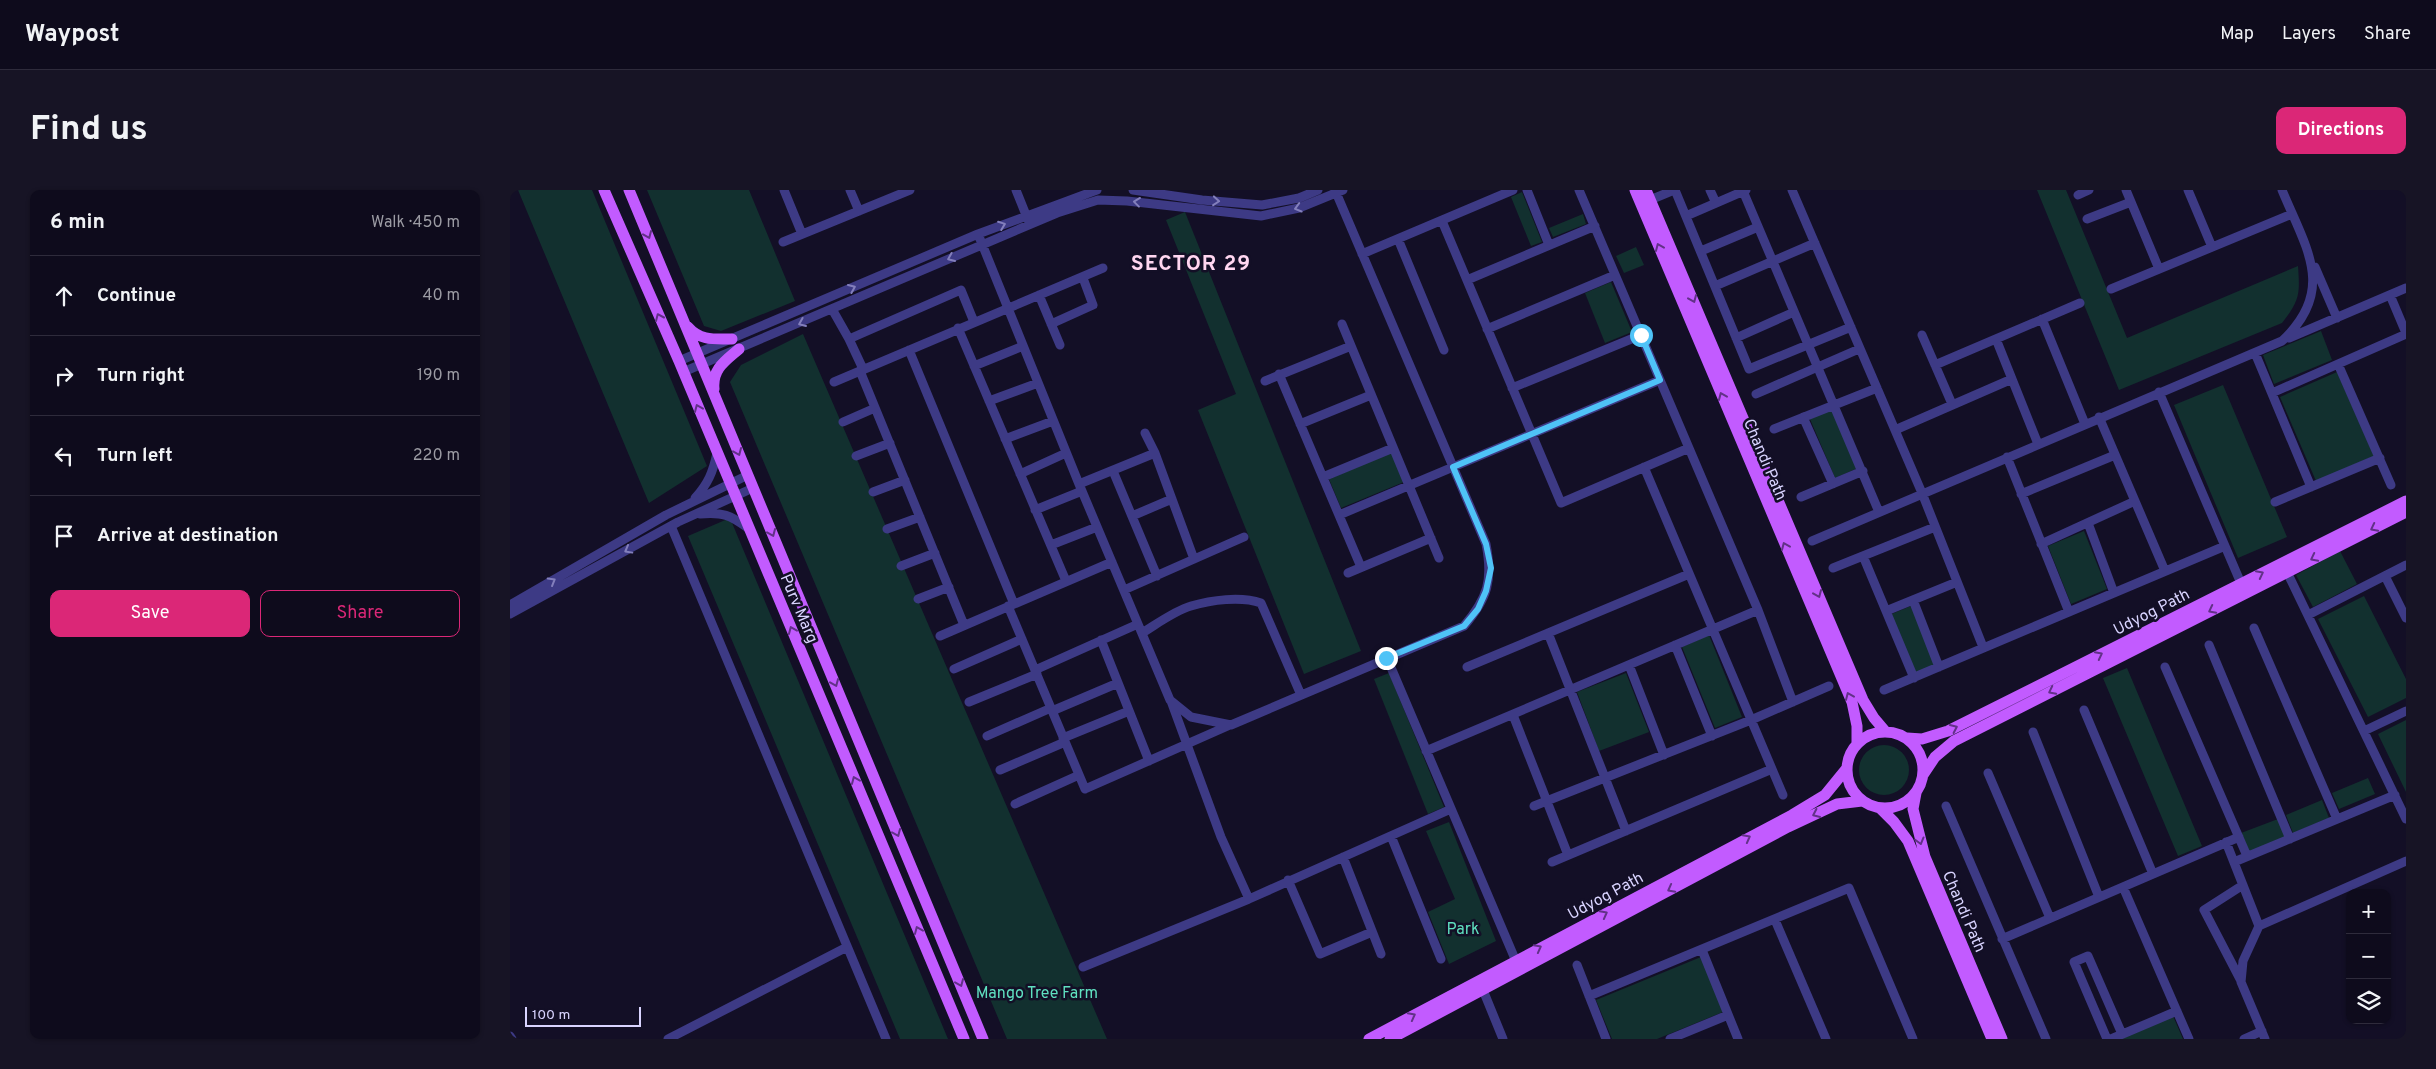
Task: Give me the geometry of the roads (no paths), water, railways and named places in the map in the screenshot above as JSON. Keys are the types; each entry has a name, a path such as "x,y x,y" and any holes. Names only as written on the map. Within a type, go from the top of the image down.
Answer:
{"main road":[{"name":"Purv Marg","path":"604,190 681,367 964,1039"},
{"name":"Purv Marg","path":"629,190 983,1039"},
{"name":"Chandi Path","path":"1635,190 1852,702 1857,726 1857,743"},
{"name":"Chandi Path","path":"1648,195 1863,700 1874,718 1886,731"},
{"path":"685,324 694,335 707,339 732,339"},
{"path":"715,396 714,375 718,366 739,349"},
{"name":"Udyog Path","path":"1923,775 1935,757 1954,741 2406,501"},
{"name":"Udyog Path","path":"1907,738 1922,739 1948,731 2244,588 2287,572 2406,512"},
{"path":"1886,731 1907,738 1918,749 1922,759 1923,775 1916,793 1907,802 1895,807 1880,808 1862,801 1853,791 1848,781 1847,768 1851,752 1857,743 1878,732 1886,731"},
{"name":"Udyog Path","path":"1390,1039 1483,990 1517,965 1792,815 1824,795 1847,768"},
{"name":"Chandi Path","path":"1916,793 1913,809 1925,857 2002,1039"},
{"name":"Udyog Path","path":"1369,1039 1837,804 1862,801"},
{"name":"Chandi Path","path":"1880,808 1894,822 1908,841 1992,1039"}],"street":[{"path":"784,190 802,234"},
{"path":"850,190 859,211"},
{"path":"783,242 910,190"},
{"path":"1016,190 1031,224"},
{"path":"700,359 732,339 978,234 1097,190"},
{"path":"1133,190 1202,200 1262,205 1299,198 1318,190"},
{"path":"1362,254 1513,190"},
{"path":"1527,190 1549,245"},
{"path":"1579,190 1758,610 1792,702"},
{"path":"1648,195 1674,190 1749,369 1850,327"},
{"path":"1710,190 1716,203"},
{"path":"1792,190 1922,494 1983,647"},
{"path":"2078,194 2089,190"},
{"path":"2126,190 2159,269"},
{"path":"2188,190 2212,247"},
{"path":"2282,190 2337,318"},
{"path":"681,367 700,359 739,349 1057,213 1098,200 1127,201 1262,216 1299,208 1338,191 1362,254 1486,544 1491,568 1486,591 1478,609 1464,626 1230,725 1085,789 1022,639 1011,605 909,350"},
{"path":"1686,216 1745,191 1772,261 1879,512"},
{"path":"2086,219 2131,202"},
{"path":"2111,290 2292,214"},
{"path":"1442,221 1560,503 1689,448"},
{"path":"1467,280 1595,226"},
{"path":"1701,251 1758,227"},
{"path":"978,234 1080,488 1170,700 1221,837 1249,899"},
{"path":"1398,239 1444,350"},
{"path":"1715,286 1815,243"},
{"path":"2282,341 2295,329 2306,314 2313,294 2313,271 2305,244"},
{"path":"834,382 1103,268"},
{"path":"1488,329 1615,275"},
{"path":"1051,324 1093,304 1083,278"},
{"path":"1812,541 2099,417 2406,288"},
{"path":"849,339 961,290 974,322"},
{"path":"1039,294 1060,345"},
{"path":"2272,393 2406,334 2390,295"},
{"path":"1935,364 2080,303"},
{"path":"832,309 849,339 862,370 875,408 964,625"},
{"path":"1736,338 1794,312"},
{"path":"2042,319 2086,424"},
{"path":"1342,324 1439,558"},
{"path":"958,328 1066,581"},
{"path":"1512,388 1641,335"},
{"path":"1922,335 1952,404"},
{"path":"1996,339 2038,444"},
{"path":"974,366 1023,346"},
{"path":"1265,381 1351,346"},
{"path":"1756,394 1859,349"},
{"path":"2255,352 2311,487"},
{"path":"2338,364 2391,485"},
{"path":"1279,374 1361,566"},
{"path":"1894,430 2012,378"},
{"path":"1339,515 1660,380"},
{"path":"989,401 1038,383"},
{"path":"1774,429 1877,388"},
{"path":"2160,392 2244,588"},
{"path":"1300,424 1371,395"},
{"path":"843,422 875,408"},
{"path":"1803,417 1833,484"},
{"path":"2099,417 2165,571"},
{"path":"1005,439 1053,421"},
{"path":"1146,433 1156,453 1194,559"},
{"path":"856,456 890,443"},
{"path":"1323,477 1393,448"},
{"path":"691,502 706,486 717,453"},
{"path":"1020,474 1066,453"},
{"path":"1036,510 1112,471 1156,453"},
{"path":"2021,494 2115,454"},
{"path":"2007,458 2069,612"},
{"path":"2275,502 2380,458"},
{"path":"1644,467 1784,795"},
{"path":"1112,471 1157,576"},
{"path":"1801,497 1863,471"},
{"path":"510,605 691,502 748,475"},
{"path":"873,492 905,480"},
{"path":"510,614 671,526 753,488"},
{"path":"1132,516 1172,499"},
{"path":"2041,544 2135,501"},
{"path":"695,514 718,512 731,516 748,528"},
{"path":"888,529 920,517"},
{"path":"2088,523 2114,593"},
{"path":"671,526 886,1039"},
{"path":"1051,545 1097,527"},
{"path":"1833,568 1935,527"},
{"path":"1124,590 1244,537"},
{"path":"1348,573 1430,538"},
{"path":"1884,690 2226,546"},
{"path":"901,566 935,553"},
{"path":"1863,556 1914,678"},
{"path":"940,636 1112,562"},
{"path":"2308,615 2406,566"},
{"path":"2287,572 2406,819"},
{"path":"1467,667 1689,574"},
{"path":"2385,576 2406,618"},
{"path":"1886,611 1957,582"},
{"path":"918,600 949,587"},
{"path":"969,702 1036,672 1100,640 1140,628 1190,606 1251,599 1261,603 1300,695"},
{"path":"1913,600 1939,667"},
{"path":"1426,751 1758,610"},
{"path":"2254,628 2337,819"},
{"path":"1548,633 1626,831"},
{"path":"954,669 1022,639"},
{"path":"1100,640 1149,761"},
{"path":"1675,645 1712,736"},
{"path":"2209,645 2290,839"},
{"path":"1386,658 1517,965"},
{"path":"1629,665 1664,755"},
{"path":"2165,668 2248,856"},
{"path":"987,736 1118,683"},
{"path":"1534,806 1712,736 1829,686"},
{"path":"1170,700 1191,717 1230,725"},
{"path":"2084,710 2153,874"},
{"path":"1000,770 1129,711"},
{"path":"2364,731 2406,711"},
{"path":"1513,715 1568,855"},
{"path":"2033,732 2099,897"},
{"path":"1552,862 1772,768"},
{"path":"1988,773 2050,918"},
{"path":"1015,804 1079,775"},
{"path":"2234,862 2395,795"},
{"path":"1946,806 2046,1039"},
{"path":"1083,967 1249,899 1451,809"},
{"path":"1390,836 1441,959"},
{"path":"2002,939 2239,837"},
{"path":"2226,842 2259,926"},
{"path":"1343,857 1381,954"},
{"path":"2241,982 2243,961 2259,926 2406,861"},
{"path":"1288,880 1320,954 1372,932"},
{"path":"2243,885 2204,910 2241,982 2264,1035 2244,1039"},
{"path":"1589,996 1849,888 1913,1039"},
{"path":"2123,888 2189,1039"},
{"path":"1775,920 1826,1039"},
{"path":"668,1039 847,947"},
{"path":"1702,950 1738,1039"},
{"path":"2106,1039 2074,962 2088,956 2122,1034"},
{"path":"1576,965 1606,1039"},
{"path":"1483,990 1503,1039"},
{"path":"2111,1039 2177,1011"},
{"path":"1670,1039 1728,1015"}],"district":[{"name":"SECTOR 29","path":"1191,263"}],"park label":[{"name":"Park","path":"1463,928"},
{"name":"Mango Tree Farm","path":"1037,992"}]}
